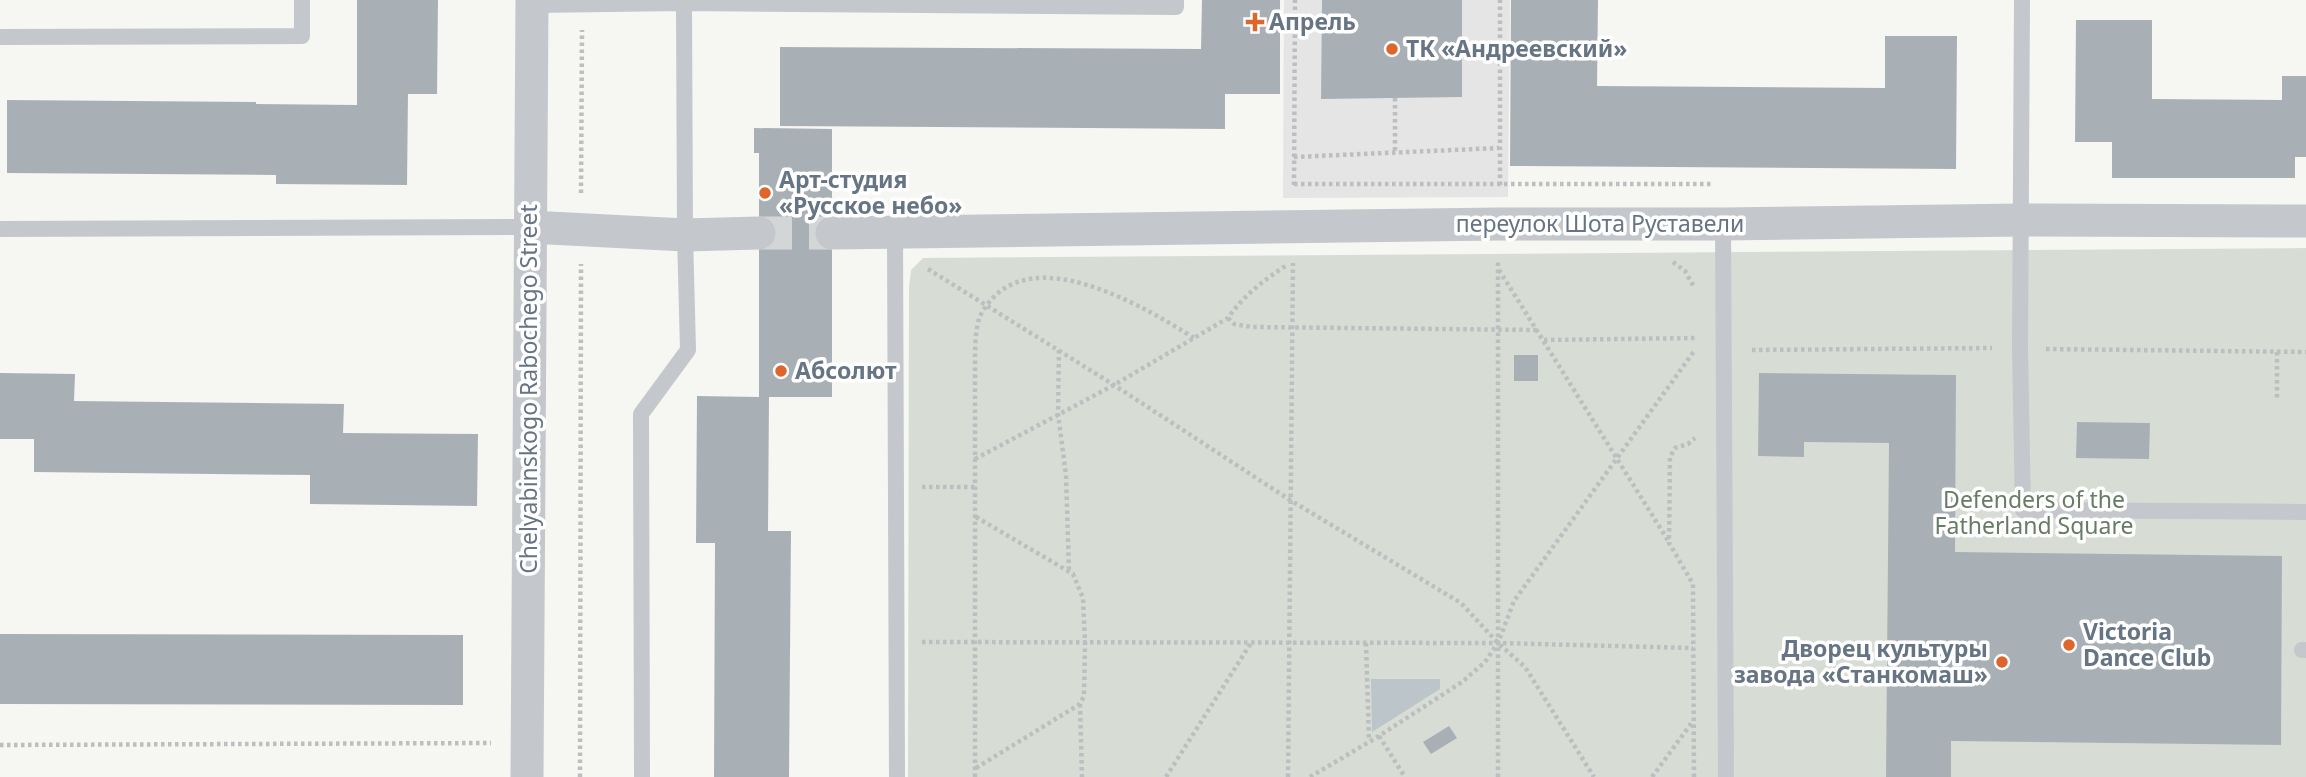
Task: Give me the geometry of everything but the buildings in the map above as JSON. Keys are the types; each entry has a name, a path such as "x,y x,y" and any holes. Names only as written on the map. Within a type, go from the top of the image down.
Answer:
{"street":[{"name":"Chelyabinskogo Rabochego Street","path":"527,777 532,3"},
{"name":"переулок Шота Руставели","path":"832,233 894,230 1499,224 2306,221"},
{"path":"530,227 685,235 759,233"}],"lane":[{"path":"0,37 302,36 302,0"},
{"path":"532,3 1176,6 1176,0"},
{"path":"2022,0 2020,348 2023,510 2306,512"},
{"path":"642,777 641,414 688,350 684,3"},
{"path":"1723,224 1726,777"},
{"path":"0,229 530,227"},
{"path":"894,230 897,777"}],"path":[{"path":"1293,226 1296,0"},
{"path":"1499,224 1500,0"},
{"path":"580,777 583,2"},
{"path":"1395,98 1395,153"},
{"path":"1294,157 1499,148"},
{"path":"1485,259 1498,259 1499,269 1498,777"},
{"path":"1279,260 1293,260"},
{"path":"974,459 1114,384 1228,318 1235,307 1265,279 1293,260"},
{"path":"1288,777 1293,260"},
{"path":"1666,260 1673,261 1685,271 1696,293"},
{"path":"925,267 1114,384 1290,500 1461,603 1498,643 1525,667 1594,777"},
{"path":"1499,269 1693,584 1693,777"},
{"path":"975,777 974,459 976,332 980,316 1004,288 1018,281 1035,279 1082,283 1126,299 1194,338"},
{"path":"1228,318 1234,324 1252,327 1537,330"},
{"path":"1696,327 1696,361"},
{"path":"1544,340 1696,338"},
{"path":"1725,350 2020,348 2306,352"},
{"path":"1310,777 1462,682 1485,662 1498,643 1514,601 1696,349"},
{"path":"1059,350 1058,414 1066,475 1069,572"},
{"path":"2277,352 2277,400"},
{"path":"1669,543 1670,457 1675,448 1688,444 1696,436"},
{"path":"914,487 975,487"},
{"path":"976,517 1069,572 1079,585 1083,598 1085,643 1084,696 1080,704 1082,777"},
{"path":"896,642 1498,643 1693,648"},
{"path":"1166,777 1251,643"},
{"path":"1366,643 1369,741"},
{"path":"975,768 1080,704"},
{"path":"1652,777 1693,721"},
{"path":"1379,736 1405,777"},
{"path":"0,745 491,743"}],"shaded area":[{"path":"1284,0 1510,0 1508,197 1283,198"},
{"path":"1371,679 1440,679 1440,689 1372,732"}],"green space":[{"name":"Defenders of the Fatherland Square","path":"2306,248 2306,777 908,777 909,287 911,270 923,258"}],"tunnel":[{"path":"759,233 832,233"}],"place":[{"name":"Апрель","path":"1255,22"},
{"name":"ТК «Андреевский»","path":"1392,49"},
{"name":"Арт-студия «Русское небо»","path":"765,193"},
{"name":"Абсолют","path":"781,371"},
{"name":"Victoria Dance Club","path":"2069,645"},
{"name":"Дворец культуры завода «Станкомаш»","path":"2002,662"}]}
